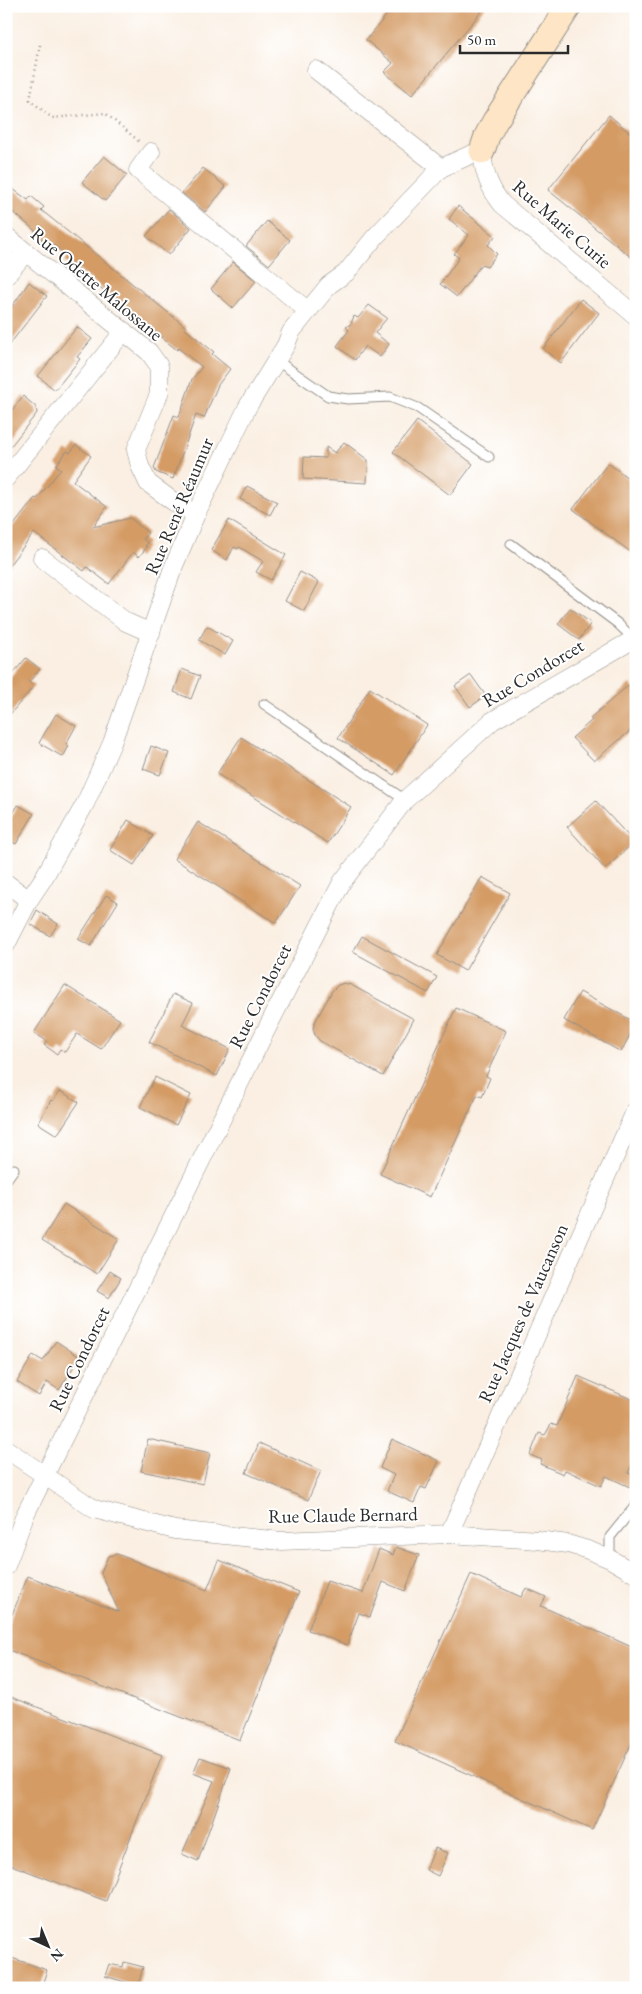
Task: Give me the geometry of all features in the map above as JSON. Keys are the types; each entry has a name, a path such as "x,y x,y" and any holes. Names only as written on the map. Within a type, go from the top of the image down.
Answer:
{"street":[{"path":"482,151 495,121 569,6"},
{"path":"316,70 441,168"},
{"name":"Rue René Réaumur","path":"6,945 29,900 43,879 85,804 112,743 173,568 196,514 248,406 286,345 291,332 329,285 346,273 375,237 441,168 482,151"},
{"name":"Rue Marie Curie","path":"482,151 486,178 493,193 502,204 636,316"},
{"path":"151,152 138,170 308,311"},
{"name":"Rue Odette Malossane","path":"6,236 150,352 159,366 159,394 136,450 140,466 148,483 174,502 196,514"},
{"path":"6,276 26,252"},
{"path":"6,478 124,331"},
{"path":"42,558 126,622 151,633"},
{"name":"Rue Condorcet","path":"6,1566 25,1515 44,1476 257,1047 342,882 405,800 492,721 562,678 635,640"},
{"path":"6,883 29,900"},
{"name":"Rue Jacques de Vaucanson","path":"449,1534 636,1109"},
{"name":"Rue Claude Bernard","path":"6,1449 94,1509 175,1530 281,1541 449,1534 568,1544 610,1560 636,1574"}],"lane":[{"path":"276,359 328,396 348,399 390,397 418,408 489,457"},
{"path":"511,544 617,623 635,640"},
{"path":"264,704 405,800"},
{"path":"6,1180 14,1169"},
{"path":"610,1560 610,1537 636,1505"}],"path":[{"path":"40,46 30,100 52,118 105,113 151,152"}],"building":[{"path":"394,6 486,6 412,95 384,72 393,63 366,40"},
{"path":"609,115 630,133 636,131 636,261 548,190"},
{"path":"104,156 127,175 105,201 82,182"},
{"path":"203,168 226,187 205,212 182,193"},
{"path":"6,184 28,200 31,196 44,207 41,210 186,327 185,329 214,352 212,354 230,369 218,385 204,418 196,415 173,479 156,472 154,468 174,415 179,417 192,379 202,367 178,348 177,350 79,270 65,261 68,257 51,243 49,245 38,236 39,234 6,206"},
{"path":"458,206 495,236 488,245 497,254 487,267 481,265 457,297 440,284 459,258 454,254 469,235 449,219"},
{"path":"169,209 191,228 169,255 146,236"},
{"path":"267,221 290,240 269,265 246,246"},
{"path":"233,262 256,281 233,308 211,289"},
{"path":"29,282 47,296 6,349 6,315"},
{"path":"581,299 599,313 561,363 543,349"},
{"path":"369,305 387,318 375,333 389,344 380,357 365,346 355,360 337,346 349,330 346,327 351,324 354,316 358,318"},
{"path":"77,327 92,339 77,357 80,359 55,390 38,376"},
{"path":"23,396 36,407 37,413 6,452 6,418"},
{"path":"417,421 473,464 450,495 393,452"},
{"path":"344,442 368,460 367,483 303,479 304,457 326,458 326,447 335,453"},
{"path":"76,445 91,456 73,481 107,507 93,527 130,518 148,533 143,539 148,543 145,546 147,547 139,557 133,552 109,584 87,567 84,571 34,533 6,569 6,535 61,469 56,465 67,451 70,453"},
{"path":"608,463 636,484 636,556 573,509"},
{"path":"247,486 277,502 270,515 240,499"},
{"path":"229,520 286,555 271,580 256,572 263,561 239,547 238,549 234,547 227,560 211,550"},
{"path":"300,572 319,582 304,611 285,601"},
{"path":"570,608 591,623 579,640 558,624"},
{"path":"207,626 233,641 225,655 199,640"},
{"path":"26,658 40,669 29,682 34,686 6,719 6,682"},
{"path":"182,669 200,676 191,699 174,692"},
{"path":"471,675 486,696 470,707 455,686"},
{"path":"630,684 636,691 636,726 594,761 572,738 592,720 590,718"},
{"path":"370,688 427,725 394,775 338,738"},
{"path":"56,714 76,726 66,744 69,746 63,757 39,743"},
{"path":"241,737 351,807 328,843 217,774"},
{"path":"151,746 169,753 160,775 143,769"},
{"path":"596,801 634,842 605,869 567,827"},
{"path":"18,805 34,814 16,844 6,839 6,825"},
{"path":"128,820 153,836 134,865 110,850"},
{"path":"198,822 300,886 276,923 174,859"},
{"path":"482,877 510,893 465,971 437,955"},
{"path":"106,895 118,902 91,946 78,939"},
{"path":"37,910 58,924 50,936 30,924"},
{"path":"362,936 437,977 428,993 353,952"},
{"path":"344,983 414,1019 383,1076 320,1041 315,1035 313,1028 315,1022 332,991 338,985"},
{"path":"65,985 120,1020 101,1049 77,1034 65,1052 60,1049 57,1054 44,1045 47,1041 34,1033"},
{"path":"580,992 636,1023 621,1052 564,1020"},
{"path":"173,994 193,1003 182,1025 230,1049 217,1076 149,1042"},
{"path":"456,1008 506,1031 486,1076 490,1078 482,1097 477,1095 430,1197 380,1174"},
{"path":"155,1077 191,1095 176,1125 140,1107"},
{"path":"60,1091 79,1102 57,1135 38,1123 51,1100 53,1101"},
{"path":"64,1204 119,1239 97,1274 42,1240"},
{"path":"110,1271 121,1278 109,1298 97,1291"},
{"path":"56,1341 80,1357 59,1390 47,1382 39,1396 17,1382 33,1355 43,1361"},
{"path":"578,1376 636,1401 636,1455 628,1473 636,1476 632,1488 606,1476 601,1486 565,1470 563,1474 540,1464 542,1460 530,1455 539,1433 545,1435 551,1424 557,1426"},
{"path":"148,1439 210,1453 203,1484 141,1471"},
{"path":"392,1439 439,1461 426,1489 421,1487 414,1503 387,1491 394,1475 380,1468"},
{"path":"259,1443 321,1471 308,1500 246,1473"},
{"path":"396,1547 419,1555 405,1591 383,1582 370,1617 359,1613 347,1645 308,1630 327,1581 363,1593 379,1549 393,1555"},
{"path":"117,1554 207,1590 219,1560 299,1592 240,1740 6,1649 6,1629 28,1576 119,1612 101,1573 108,1556"},
{"path":"471,1574 521,1597 526,1588 546,1597 541,1606 636,1649 636,1733 592,1830 395,1741"},
{"path":"6,1695 162,1755 106,1901 6,1863"},
{"path":"200,1757 231,1768 198,1861 182,1854 214,1781 193,1773"},
{"path":"435,1848 448,1853 438,1876 426,1870"},
{"path":"6,1956 47,1970 41,1988 6,1988"},
{"path":"124,1962 143,1967 138,1986 105,1976 109,1964 123,1967"}]}
